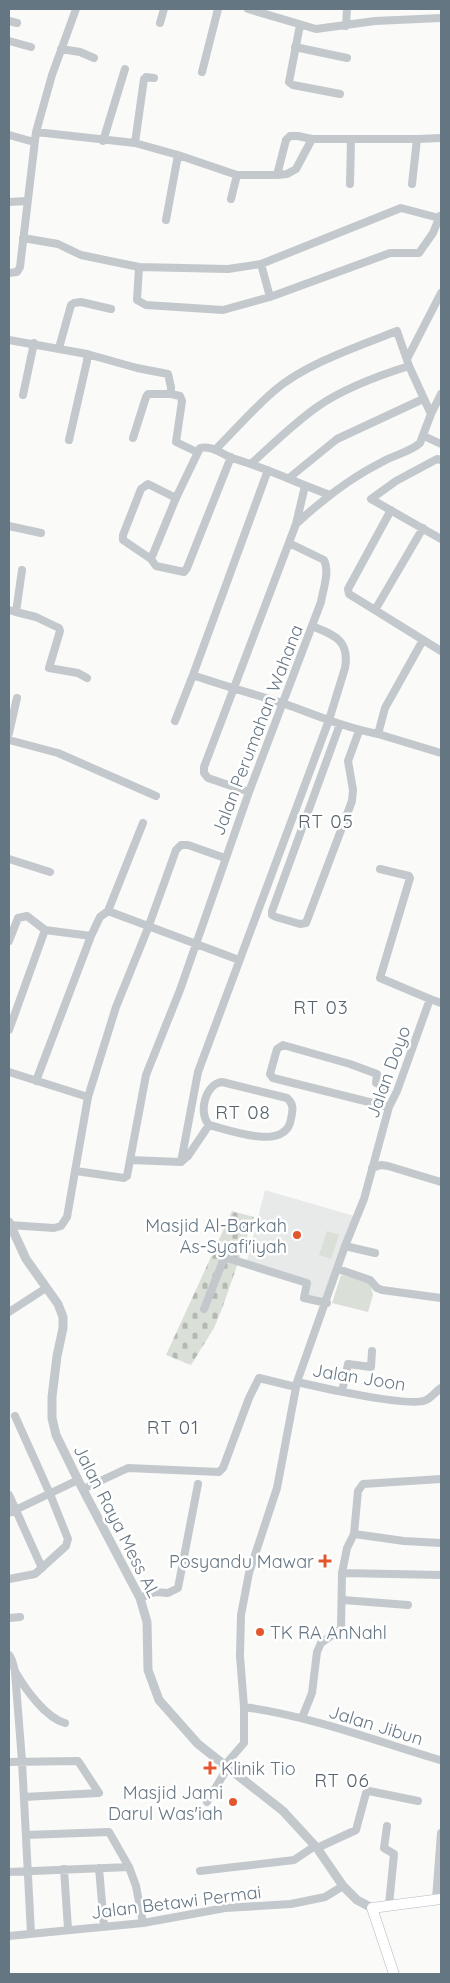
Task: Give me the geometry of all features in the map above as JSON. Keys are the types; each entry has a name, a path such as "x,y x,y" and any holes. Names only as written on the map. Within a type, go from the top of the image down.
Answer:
{"main road":[{"path":"394,1974 372,1908 439,1899"}],"street":[{"path":"9,273 17,272 20,267 36,132 52,75 76,9"},
{"path":"160,23 164,9"},
{"path":"202,72 218,9"},
{"path":"248,9 316,29 375,21 437,19 441,25"},
{"path":"346,26 347,9"},
{"path":"300,25 289,79 290,84 340,94"},
{"path":"9,41 31,47"},
{"path":"295,47 347,58"},
{"path":"61,49 80,52 94,58"},
{"path":"103,141 125,69"},
{"path":"135,143 144,79 146,77 154,78"},
{"path":"36,132 103,141 135,143 237,175 277,175 287,174 296,170 312,139"},
{"path":"9,135 34,142"},
{"path":"277,175 286,140 290,136 312,139 441,138"},
{"path":"350,139 350,184"},
{"path":"412,184 417,139"},
{"path":"166,220 178,155"},
{"path":"231,199 237,175"},
{"path":"9,202 27,201"},
{"path":"23,238 58,244 81,255 139,267 228,269 261,264 400,208 440,216 433,232 419,253 390,253 270,297 223,310 146,305 137,300 139,267"},
{"path":"433,232 441,237"},
{"path":"261,264 270,297"},
{"path":"252,463 318,406 408,363 441,293"},
{"path":"58,348 71,305 81,302 111,309"},
{"path":"215,450 274,390 286,382 331,357 397,330 408,363 431,414"},
{"path":"9,340 87,354 147,371 167,373 171,387 170,394"},
{"path":"23,395 34,343"},
{"path":"69,440 87,362 87,354"},
{"path":"133,438 146,397 152,394 180,396 182,401 176,442 197,452"},
{"path":"296,524 330,495 382,461 417,446 424,436 431,414 441,394"},
{"path":"289,478 337,439 423,399"},
{"path":"424,436 441,444"},
{"path":"151,559 197,452 203,447 252,463 330,495"},
{"path":"176,498 148,484 141,489 123,535 123,540 151,559 156,566 184,572 231,457"},
{"path":"441,460 437,460 396,481 372,497 372,500 441,539"},
{"path":"175,721 268,470"},
{"path":"249,792 208,778 204,770 296,524 305,486"},
{"path":"391,510 348,588 351,596 441,651"},
{"path":"9,526 41,533"},
{"path":"375,610 423,528"},
{"name":"Jalan Perumahan Wahana","path":"130,1160 146,1075 196,945 225,858 312,626 325,584 326,563 324,560 289,543"},
{"path":"22,570 12,610 36,617 59,628 50,668 78,673 87,678"},
{"path":"181,1162 195,1084 239,960 329,720 345,668 346,653 344,645 333,635 312,626"},
{"path":"378,734 385,708 423,640"},
{"path":"193,674 233,689 283,703 359,731 378,734 441,753"},
{"path":"9,733 17,698"},
{"path":"340,724 272,911 272,915 276,917 300,924 306,922 352,801 353,790 348,761 359,731"},
{"path":"9,740 58,753 156,796"},
{"path":"36,1081 91,936 100,917 108,912 143,823"},
{"path":"9,1224 54,1228 61,1226 67,1217 88,1097 116,1007 148,928 176,850 181,845 188,845 225,858"},
{"path":"9,859 50,872"},
{"path":"380,869 409,876 410,878 380,978 441,1003"},
{"path":"108,912 239,960"},
{"path":"9,941 18,918 22,916 27,916 45,930 91,936"},
{"path":"9,1030 45,930"},
{"name":"Jalan Doyo","path":"207,1802 226,1766 244,1743 240,1616 250,1573 276,1488 297,1385 327,1303 345,1246 364,1199 389,1107 397,1091 430,999"},
{"path":"386,1088 376,1083 377,1074 350,1064 283,1045 276,1049 270,1074 273,1078 389,1107"},
{"path":"9,1072 88,1097"},
{"path":"217,1082 280,1095 291,1102 293,1108 290,1124 287,1129 270,1138 252,1136 209,1125 205,1120 204,1111 209,1088 217,1082"},
{"path":"181,1162 195,1146 209,1125"},
{"path":"76,1171 124,1178 127,1176 130,1160 181,1162"},
{"path":"372,1168 381,1165 388,1166 441,1182"},
{"name":"Jalan Raya Mess AL","path":"9,1224 26,1259 58,1304 63,1317 52,1397 52,1418 56,1435 140,1598 147,1622 148,1670 159,1700 198,1744 283,1811 316,1847 343,1886 357,1900 372,1908"},
{"path":"345,1246 375,1253"},
{"path":"204,1309 223,1261 227,1258 307,1283 304,1298 327,1303"},
{"path":"338,1269 370,1280 377,1288 382,1290 441,1298"},
{"path":"9,1312 46,1288"},
{"path":"342,1391 348,1364 371,1367 372,1351"},
{"name":"Jalan Joon","path":"83,1489 128,1468 219,1472 223,1468 249,1398 258,1380 261,1378 377,1398 418,1402 426,1400 441,1388"},
{"path":"9,1579 36,1574 66,1546 68,1539 15,1416"},
{"path":"302,1718 312,1694 317,1652 321,1643 341,1629 342,1572 348,1548 354,1534 358,1490 363,1484 441,1479"},
{"path":"12,1512 78,1480"},
{"path":"140,1598 155,1592 168,1593 178,1588 198,1484"},
{"path":"9,1494 12,1512 42,1568"},
{"path":"354,1534 404,1541 441,1543"},
{"path":"342,1572 441,1575"},
{"path":"343,1600 408,1605"},
{"path":"9,1618 20,1618"},
{"path":"9,1656 12,1658 15,1672 32,1933"},
{"path":"15,1672 44,1710 55,1719 65,1723"},
{"name":"Jalan Jibun","path":"244,1707 265,1709 302,1718 441,1758"},
{"path":"9,1762 78,1761 99,1793 24,1797"},
{"path":"200,1871 294,1860 316,1847 356,1830 366,1793 369,1790 418,1801"},
{"path":"388,1826 384,1848 394,1854 389,1905"},
{"path":"26,1834 109,1832 130,1867 136,1886 142,1923"},
{"path":"439,1899 441,1833"},
{"path":"9,1872 130,1867"},
{"path":"99,1868 104,1926"},
{"path":"64,1869 68,1929"},
{"name":"Jalan Betawi Permai","path":"9,1936 142,1923 225,1908 292,1904 325,1897 343,1886"}],"shaded area":[{"path":"265,1190 354,1216 325,1300 306,1296 309,1283 246,1264"}],"green space":[{"path":"232,1211 254,1217 214,1328 191,1365 166,1355"},
{"path":"327,1231 339,1235 331,1259 319,1255"},
{"path":"341,1275 370,1283 373,1295 368,1312 332,1303"}],"place":[{"name":"Masjid Al-Barkah As-Syafi'iyah","path":"297,1235"},
{"name":"Posyandu Mawar","path":"325,1561"},
{"name":"TK RA AnNahl","path":"260,1632"},
{"name":"Klinik Tio","path":"210,1768"},
{"name":"Masjid Jami Darul Was'iah","path":"233,1802"}],"district":[{"name":"RT 05","path":"326,821"},
{"name":"RT 03","path":"321,1007"},
{"name":"RT 08","path":"243,1112"},
{"name":"RT 01","path":"173,1427"},
{"name":"RT 06","path":"342,1780"}]}
